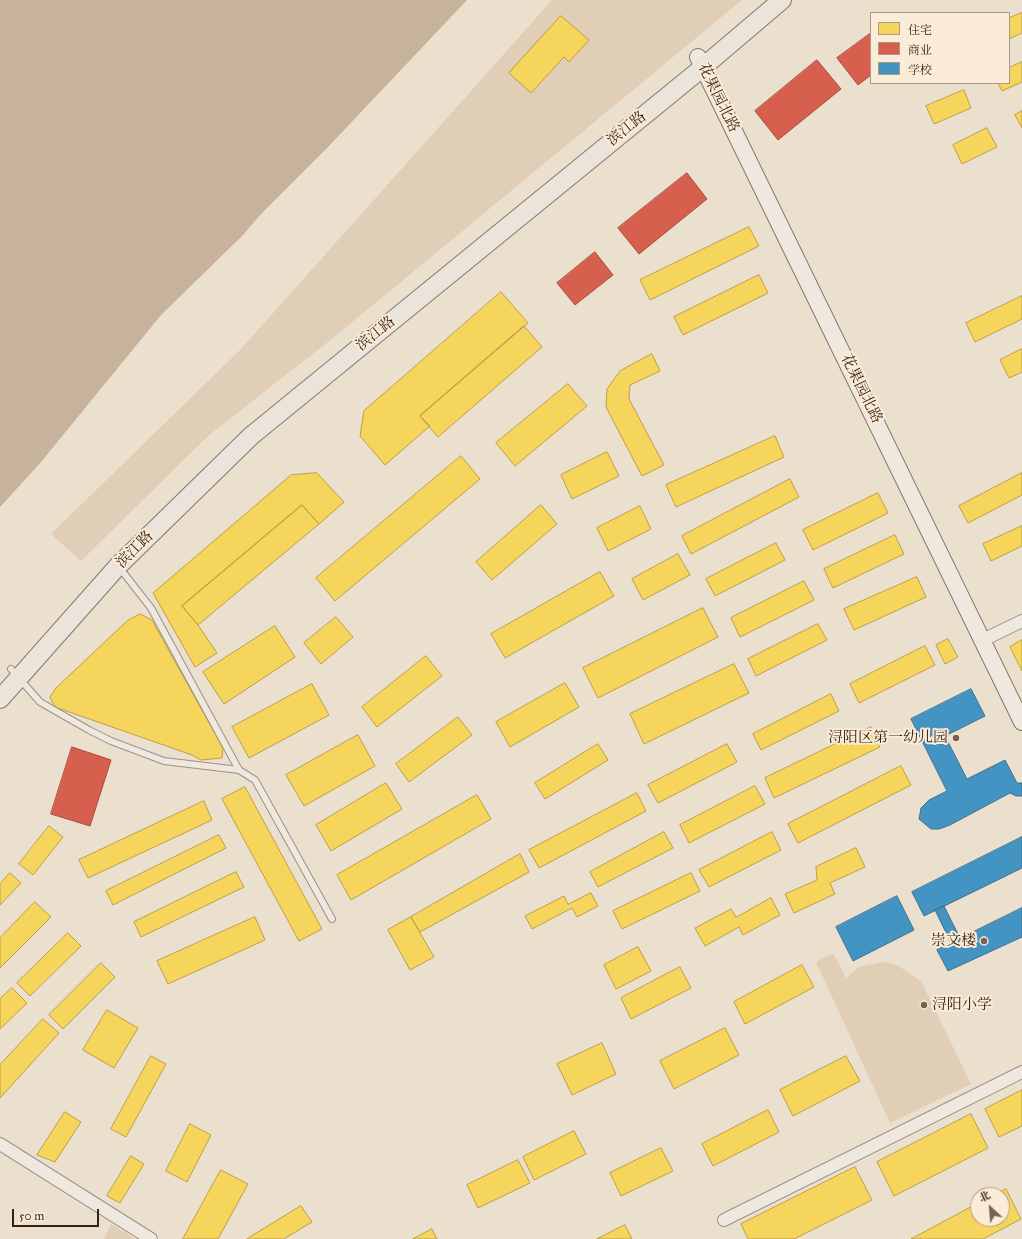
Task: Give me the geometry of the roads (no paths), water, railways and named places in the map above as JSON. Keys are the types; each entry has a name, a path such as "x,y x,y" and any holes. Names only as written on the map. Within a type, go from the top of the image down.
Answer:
{"main road":[{"name":"滨江路","path":"0,699 118,566 251,436 701,62 764,0"},
{"name":"滨江路","path":"5,675 110,558 243,427 701,62 782,0"}],"street":[{"name":"花果园北路","path":"701,62 1022,722"},
{"path":"983,640 1022,621"},
{"path":"724,1220 1022,1072"},
{"path":"0,1144 151,1239"}],"lane":[{"path":"118,566 151,608 239,770"},
{"path":"5,675 40,702 111,741 164,761 239,770 255,780 332,919"}],"place":[{"name":"浔阳区第一幼儿园","path":"956,738"},
{"name":"崇文楼","path":"984,941"},
{"name":"浔阳小学","path":"924,1005"}]}
